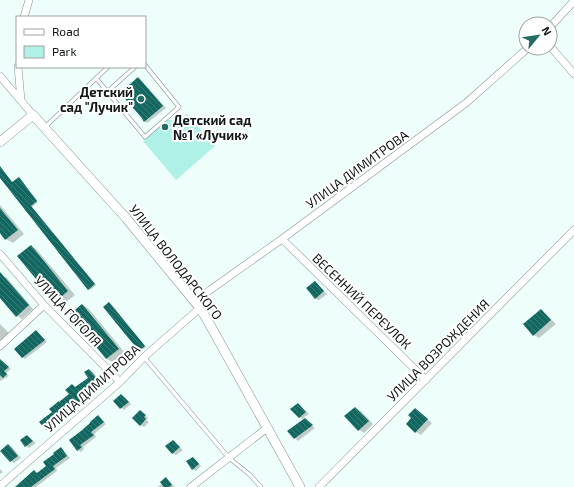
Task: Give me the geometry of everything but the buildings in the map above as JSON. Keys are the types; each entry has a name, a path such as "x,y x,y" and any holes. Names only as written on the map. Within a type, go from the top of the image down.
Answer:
{"street":[{"path":"24,16 29,0"},
{"path":"558,18 574,1"},
{"path":"558,55 574,74"},
{"name":"УЛИЦА ДИМИТРОВА","path":"0,486 120,382 210,290 282,239 466,103 519,56"},
{"path":"18,68 21,100"},
{"name":"УЛИЦА ВОЛОДАРСКОГО","path":"0,76 33,115 126,218 197,305 222,345 300,487"},
{"path":"0,142 33,115"},
{"name":"УЛИЦА ВОЗРОЖДЕНИЯ","path":"319,487 574,230"},
{"name":"ВЕСЕННИЙ ПЕРЕУЛОК","path":"282,239 426,380"},
{"name":"УЛИЦА ГОГОЛЯ","path":"0,254 44,305 120,382"},
{"path":"0,346 44,305"},
{"path":"191,487 267,428"}],"lane":[{"path":"96,78 145,137 179,107 146,67"},
{"path":"45,127 107,68"},
{"path":"107,92 134,68"},
{"path":"144,357 229,458 249,474 261,487"}],"green space":[{"path":"187,114 215,146 176,180 143,141 167,120 177,123"}],"place":[{"name":"Детский сад \"Лучик\"","path":"141,99"},
{"name":"Детский сад №1 «Лучик»","path":"165,127"}]}
